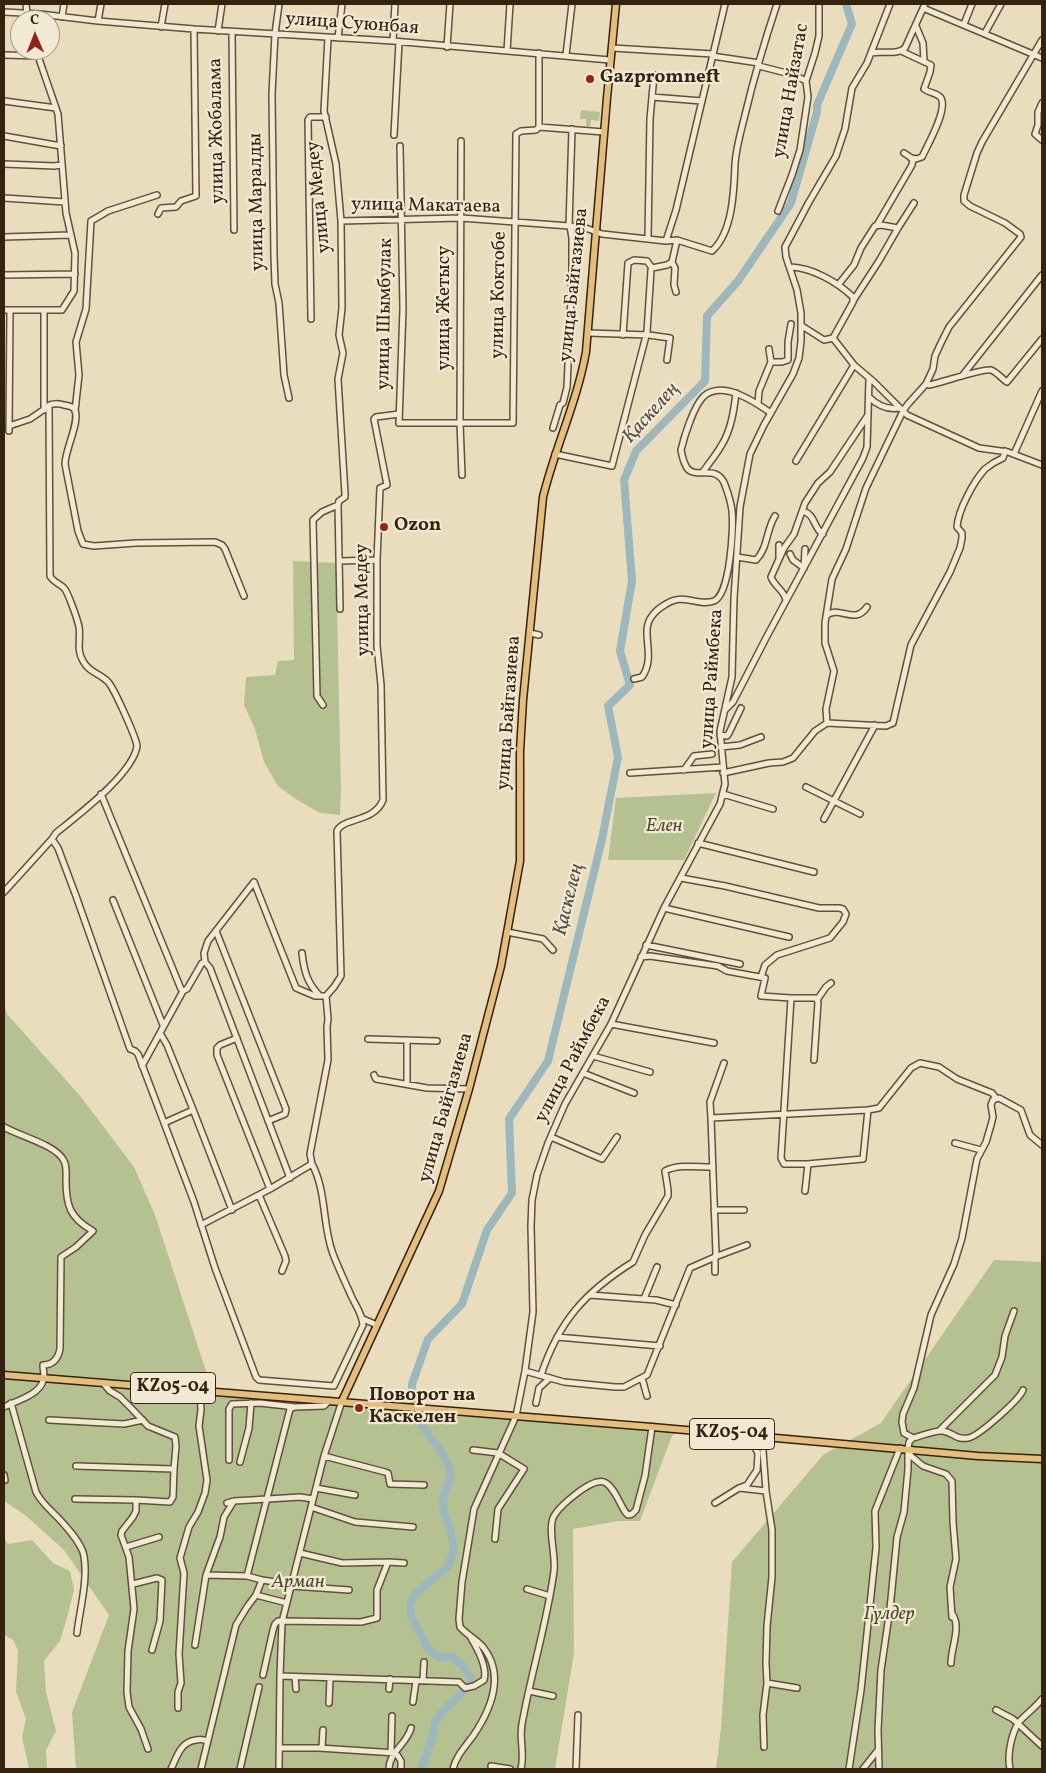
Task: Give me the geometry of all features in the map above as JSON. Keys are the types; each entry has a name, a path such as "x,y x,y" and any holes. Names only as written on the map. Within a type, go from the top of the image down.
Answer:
{"main road":[{"name":"улица Байгазиева","path":"342,1401 439,1191 469,1089 501,966 520,861 520,751 523,700 530,633 534,617 542,497 548,472 581,376 588,333 616,4"},
{"name":"KZ05-04","path":"4,1375 330,1400 978,1456 1042,1459"}],"street":[{"path":"62,17 64,4"},
{"path":"98,22 101,4"},
{"path":"161,27 165,4"},
{"path":"218,31 222,4"},
{"name":"улица Маралды","path":"279,4 275,34 272,94 274,276 279,303 284,375 289,398"},
{"path":"338,38 342,4"},
{"path":"394,135 395,4"},
{"path":"447,47 450,4"},
{"path":"507,51 510,4"},
{"path":"566,56 572,4"},
{"path":"666,241 676,210 725,4"},
{"path":"759,64 777,4"},
{"name":"улица Найзатас","path":"778,211 800,150 808,97 806,81 819,36 819,4"},
{"name":"улица Раймбека","path":"471,1638 460,1627 459,1619 471,1521 476,1501 516,1416 525,1371 533,1312 532,1200 537,1175 565,1104 611,1024 664,908 720,804 725,784 720,735 732,677 740,507 750,454 770,413 793,374 799,358 802,326 797,290 791,267 786,257 785,247 836,156 845,129 852,88 867,63 890,4"},
{"path":"964,24 972,4"},
{"path":"985,33 1000,4"},
{"path":"901,51 906,48 924,6 1042,58"},
{"name":"улица Суюнбая","path":"62,17 161,27 396,42 610,60"},
{"path":"916,26 924,43 924,61"},
{"path":"158,214 161,208 176,207 182,201 196,196 194,29"},
{"name":"улица Жобалама","path":"232,32 234,230"},
{"name":"улица Медеу","path":"328,38 324,92 326,118 336,164 341,221 342,308 339,335 343,353 338,379 345,494 344,499 339,501 338,505 340,609"},
{"path":"827,723 826,708 834,671 825,643 826,616 832,579 846,549 860,503 901,410 926,384 933,370 935,356 949,327 1020,237 1020,234 1005,222 970,206 964,201 964,195 982,142 1042,40"},
{"path":"612,48 713,55 759,64 794,75 806,81"},
{"path":"871,53 876,51 901,51 931,65 924,89 940,97 942,109 934,134 922,157 916,159 904,153"},
{"path":"539,53 539,127 572,128 604,132"},
{"path":"39,60 58,114 65,202 75,253 74,291 62,310 7,310 9,428 30,419 49,405 56,403 72,407 75,412"},
{"name":"улица Макатаева","path":"341,221 461,218 583,227 602,234 666,241 677,240 712,251 725,230 731,211 738,146 759,64"},
{"path":"648,238 650,119 654,75"},
{"path":"652,97 702,101"},
{"path":"4,101 56,108"},
{"path":"1042,103 1038,112 1040,126 1035,134 1042,140"},
{"path":"311,319 308,120 310,117 326,118"},
{"name":"улица Коктобе","path":"460,423 513,422 516,137 518,132 536,130 539,127"},
{"path":"552,428 560,405 563,403 567,387 572,277 572,238 570,226 572,128"},
{"path":"4,136 61,146"},
{"name":"улица Жетысу","path":"461,141 460,423 462,475"},
{"name":"улица Шымбулак","path":"400,146 403,314 399,423 460,423"},
{"path":"838,285 854,265 861,248 877,225 912,165 912,158"},
{"path":"4,164 55,166 62,164"},
{"path":"157,195 108,211 91,221 86,309 76,342 79,375 75,419 65,464 78,531 83,544 94,546 136,543 216,542 225,549 244,596"},
{"path":"4,198 65,202"},
{"path":"802,326 824,340 833,338 914,203"},
{"path":"877,225 898,228"},
{"path":"4,237 70,235"},
{"path":"676,292 674,285 675,268 672,262 677,240"},
{"path":"555,454 612,466 646,336 652,268 647,261 634,260 628,263 623,335"},
{"path":"652,268 672,262"},
{"path":"791,267 803,268 838,285 853,297 853,302"},
{"path":"4,275 75,274"},
{"path":"962,377 1042,275"},
{"path":"44,310 44,410"},
{"path":"771,362 788,360 788,342 792,324"},
{"path":"588,333 670,338 667,360"},
{"path":"833,338 854,365 908,415 979,448 1005,451 1042,465"},
{"path":"926,384 937,384 986,370 992,370 1007,382 1042,339"},
{"path":"758,404 759,392 771,362 769,349"},
{"path":"796,461 854,365"},
{"path":"725,710 733,702 863,458 867,447 869,378"},
{"path":"634,679 642,677 644,674 650,651 646,630 653,614 674,599 684,598 708,603 717,600 723,591 726,578 732,534 732,508 723,480 714,473 692,472 688,469 681,450 695,411 702,398 706,395 725,391 736,393 758,404 770,413"},
{"path":"1014,454 1042,391"},
{"path":"703,472 727,436 736,393"},
{"path":"63,404 76,394"},
{"path":"868,396 883,407 901,410"},
{"path":"4,408 9,402"},
{"path":"4,892 56,833 101,794 126,768 137,750 137,742 110,683 87,668 80,657 79,627 72,605 66,590 50,576 49,405"},
{"name":"улица Медеу","path":"323,996 334,987 341,976 338,828 361,819 375,810 381,804 383,790 381,685 377,646 377,560 380,488 387,485 374,420 376,416 399,414"},
{"path":"796,528 798,514 818,483 830,472 868,414"},
{"path":"630,773 723,770 783,762 793,758 815,731 827,723 886,726 893,724 912,645 950,572 960,548 962,533 957,527 961,509 985,469 1003,458 1005,451"},
{"path":"786,601 781,590 771,580 784,548 796,528 805,503"},
{"path":"323,704 317,696 314,520 322,512 338,505"},
{"path":"803,511 812,516 816,528 823,534"},
{"path":"737,558 756,560 760,556 766,543 770,524 775,516"},
{"path":"779,545 779,562"},
{"path":"804,568 805,549"},
{"path":"790,554 793,560 804,568"},
{"path":"339,561 377,560"},
{"path":"826,616 833,612 846,614 862,613 867,607"},
{"path":"530,633 539,635"},
{"path":"720,735 726,736 729,733 741,708"},
{"path":"824,819 876,725"},
{"path":"721,747 740,745 761,737"},
{"path":"684,770 694,756 712,754"},
{"path":"806,787 860,814"},
{"path":"101,794 183,991"},
{"path":"723,794 773,809"},
{"path":"52,839 58,848 76,896 130,1049 138,1054 228,1303 258,1380 334,1386 363,1325 363,1319 329,1242 323,1198 310,1154 328,1060 328,1019 323,996 312,987 305,975 302,953"},
{"path":"698,843 814,872"},
{"path":"681,878 819,908 833,907 843,909 846,914 843,922 830,938 777,955 765,965 761,978"},
{"path":"290,1178 210,968 205,962 205,946 254,882 296,988 323,996"},
{"path":"113,900 164,1025"},
{"path":"664,908 789,937"},
{"path":"216,931 286,1109 285,1114 268,1121"},
{"path":"507,932 543,939 553,950"},
{"path":"646,945 740,964"},
{"path":"641,957 650,956 718,966 727,971 766,978 761,996 816,998 817,1000"},
{"path":"706,964 717,959"},
{"path":"142,1066 183,991 187,989 198,968 205,962"},
{"path":"814,1060 817,1000 826,987 831,984"},
{"path":"791,998 781,1158 784,1164 808,1164 863,1159 868,1110"},
{"path":"611,1024 714,1043"},
{"path":"160,1033 167,1045 232,1210"},
{"path":"237,1038 220,1045 217,1048 218,1055 270,1189"},
{"path":"368,1039 437,1041"},
{"path":"406,1084 407,1040"},
{"path":"593,1056 650,1072"},
{"path":"711,1118 880,1108 911,1068 920,1062 939,1067 957,1079 992,1093 996,1098 1004,1100 1021,1110 1030,1135 1042,1145"},
{"path":"715,1272 710,1102 724,1063"},
{"path":"583,1073 634,1093"},
{"path":"374,1075 376,1079 427,1088 469,1089"},
{"path":"913,1438 904,1433 903,1414 914,1388 931,1315 954,1264 962,1238 977,1159 986,1142 993,1117 991,1102 996,1098"},
{"path":"164,1123 193,1110"},
{"path":"4,1126 50,1147 65,1161 66,1188 70,1211 75,1219 93,1231 76,1247 61,1257 60,1350 56,1360 48,1365 43,1365 43,1383 37,1390 4,1407"},
{"path":"551,1137 602,1159 617,1137"},
{"path":"955,1143 981,1150"},
{"path":"201,1225 232,1210 312,1164"},
{"path":"805,1191 808,1164"},
{"path":"541,1375 557,1337 574,1311 607,1280 634,1262 644,1235 668,1196 665,1171 668,1169 712,1167"},
{"path":"259,1195 285,1256 286,1261 282,1271"},
{"path":"714,1210 744,1210"},
{"path":"525,1371 575,1384 624,1388 642,1378 650,1370 690,1268 748,1245"},
{"path":"644,1299 657,1266"},
{"path":"590,1295 665,1301 676,1304"},
{"path":"938,1432 995,1375 1002,1357 1004,1336 1014,1311"},
{"path":"363,1319 377,1325"},
{"path":"557,1337 660,1346"},
{"path":"536,1403 539,1388 550,1378"},
{"path":"642,1378 647,1396"},
{"path":"75,1499 170,1502 173,1497 175,1437 172,1434 153,1429 103,1383"},
{"path":"178,1708 178,1692 181,1683 179,1654 184,1580 180,1558 189,1526 198,1512 208,1480 199,1426 202,1410 200,1390"},
{"path":"879,1769 881,1670 890,1610 897,1538 904,1512 909,1442 913,1438 938,1432 947,1432 958,1439 971,1438 978,1435 1021,1395 1023,1390"},
{"path":"229,1460 230,1409 232,1404 251,1403 295,1407 324,1406 330,1400"},
{"path":"279,1769 282,1622 324,1456 342,1401"},
{"path":"11,1403 36,1492 44,1504 61,1520 77,1542 84,1556 84,1580 77,1633"},
{"path":"240,1462 248,1428 251,1403"},
{"path":"247,1576 285,1426 290,1409 295,1407"},
{"path":"49,1420 124,1424 143,1420"},
{"path":"521,1769 524,1754 521,1731 528,1691 550,1596 555,1560 552,1520 557,1512 586,1486 604,1482 609,1486 626,1513 628,1515 632,1514 636,1510 645,1476 652,1427"},
{"path":"715,1503 747,1485 757,1470 758,1453 748,1435"},
{"path":"762,1436 766,1491 772,1530 772,1577 767,1626 767,1683 763,1716 764,1747"},
{"path":"849,1769 861,1690 876,1548 875,1511 900,1448"},
{"path":"908,1449 911,1456 917,1461 928,1469 946,1474 952,1481 952,1522 956,1559 950,1587 952,1615 956,1620 956,1627 951,1663"},
{"path":"473,1450 498,1453 524,1469 498,1510 495,1539"},
{"path":"324,1456 388,1473 390,1484 424,1485"},
{"path":"76,1466 174,1470"},
{"path":"316,1488 355,1495"},
{"path":"739,1488 766,1491"},
{"path":"227,1503 292,1496 313,1499"},
{"path":"136,1500 134,1517 122,1531 121,1535 130,1557 133,1584 134,1609 130,1629 128,1704 141,1729 148,1750"},
{"path":"195,1645 210,1560 216,1548 224,1518 234,1501"},
{"path":"311,1507 355,1522 413,1527"},
{"path":"126,1547 160,1537"},
{"path":"552,1552 555,1560"},
{"path":"300,1553 342,1563 404,1563"},
{"path":"263,1675 275,1624 278,1621 361,1622 377,1618 377,1590 388,1562"},
{"path":"206,1575 247,1576 282,1583"},
{"path":"133,1584 157,1578 162,1580 160,1621 152,1650"},
{"path":"201,1769 236,1625 246,1607 256,1595 262,1580"},
{"path":"292,1586 348,1590"},
{"path":"527,1589 550,1596"},
{"path":"256,1595 287,1603"},
{"path":"280,1676 459,1682 465,1688 474,1686 484,1680 486,1676 482,1661 471,1638"},
{"path":"453,1769 459,1754 485,1717 494,1692 494,1667 483,1648 471,1638"},
{"path":"423,1681 424,1662"},
{"path":"295,1677 296,1689"},
{"path":"329,1703 330,1678"},
{"path":"389,1689 390,1679"},
{"path":"413,1702 416,1681"},
{"path":"767,1683 797,1688"},
{"path":"240,1769 259,1687"},
{"path":"528,1691 553,1696"},
{"path":"1010,1769 1010,1748 1018,1723 1042,1700"},
{"path":"996,1710 1018,1723 1042,1746"},
{"path":"576,1769 578,1715"},
{"path":"392,1716 393,1753"},
{"path":"389,1769 393,1753 407,1737 411,1728"},
{"path":"322,1730 322,1748"},
{"path":"171,1769 183,1746 188,1742 195,1740 207,1741"},
{"path":"279,1748 322,1748 393,1753 401,1761 401,1769"},
{"path":"863,1769 878,1748"},
{"path":"491,1766 510,1769"}],"green space":[{"path":"581,110 600,112 599,121 591,120 590,127 586,126 586,119 580,119"},
{"path":"293,561 336,563 340,815 320,813 278,786 264,762 255,729 244,705 246,677 275,675 278,661 294,660"},
{"name":"Елен","path":"716,793 684,860 608,860 616,798"},
{"name":"Арман","path":"4,1003 7,1014 81,1097 134,1167 155,1215 205,1368 216,1392 677,1429 671,1438 640,1521 618,1521 573,1529 574,1653 555,1769 76,1769 72,1712 109,1615 64,1550 25,1515 4,1501"},
{"name":"Гүлдер","path":"994,1260 1042,1262 1042,1769 716,1769 721,1728 732,1562 823,1455 881,1423"},
{"path":"4,1538 8,1544 32,1540 53,1563 70,1571 74,1590 60,1641 44,1661 46,1692 56,1731 46,1750 47,1769 29,1769 22,1737 26,1719 16,1692 18,1650 13,1640 4,1635"}],"waterway":[{"name":"Қаскелең","path":"421,1769 432,1739 435,1722 443,1711 470,1685 470,1676 453,1657 439,1657 428,1649 411,1616 410,1605 414,1595 449,1565 454,1547 444,1514 443,1503 444,1494 450,1479 450,1467 416,1418 412,1384 428,1339 462,1304 487,1230 512,1193 509,1119 548,1061 602,839 618,757 608,706 630,685 620,651 632,581 624,480 636,451 705,381 707,316 738,281 791,203 817,112 817,105 852,24 846,4"}],"place":[{"name":"Gazpromneft","path":"590,79"},
{"name":"Ozon","path":"384,527"},
{"name":"Поворот на Каскелен","path":"359,1408"}]}
